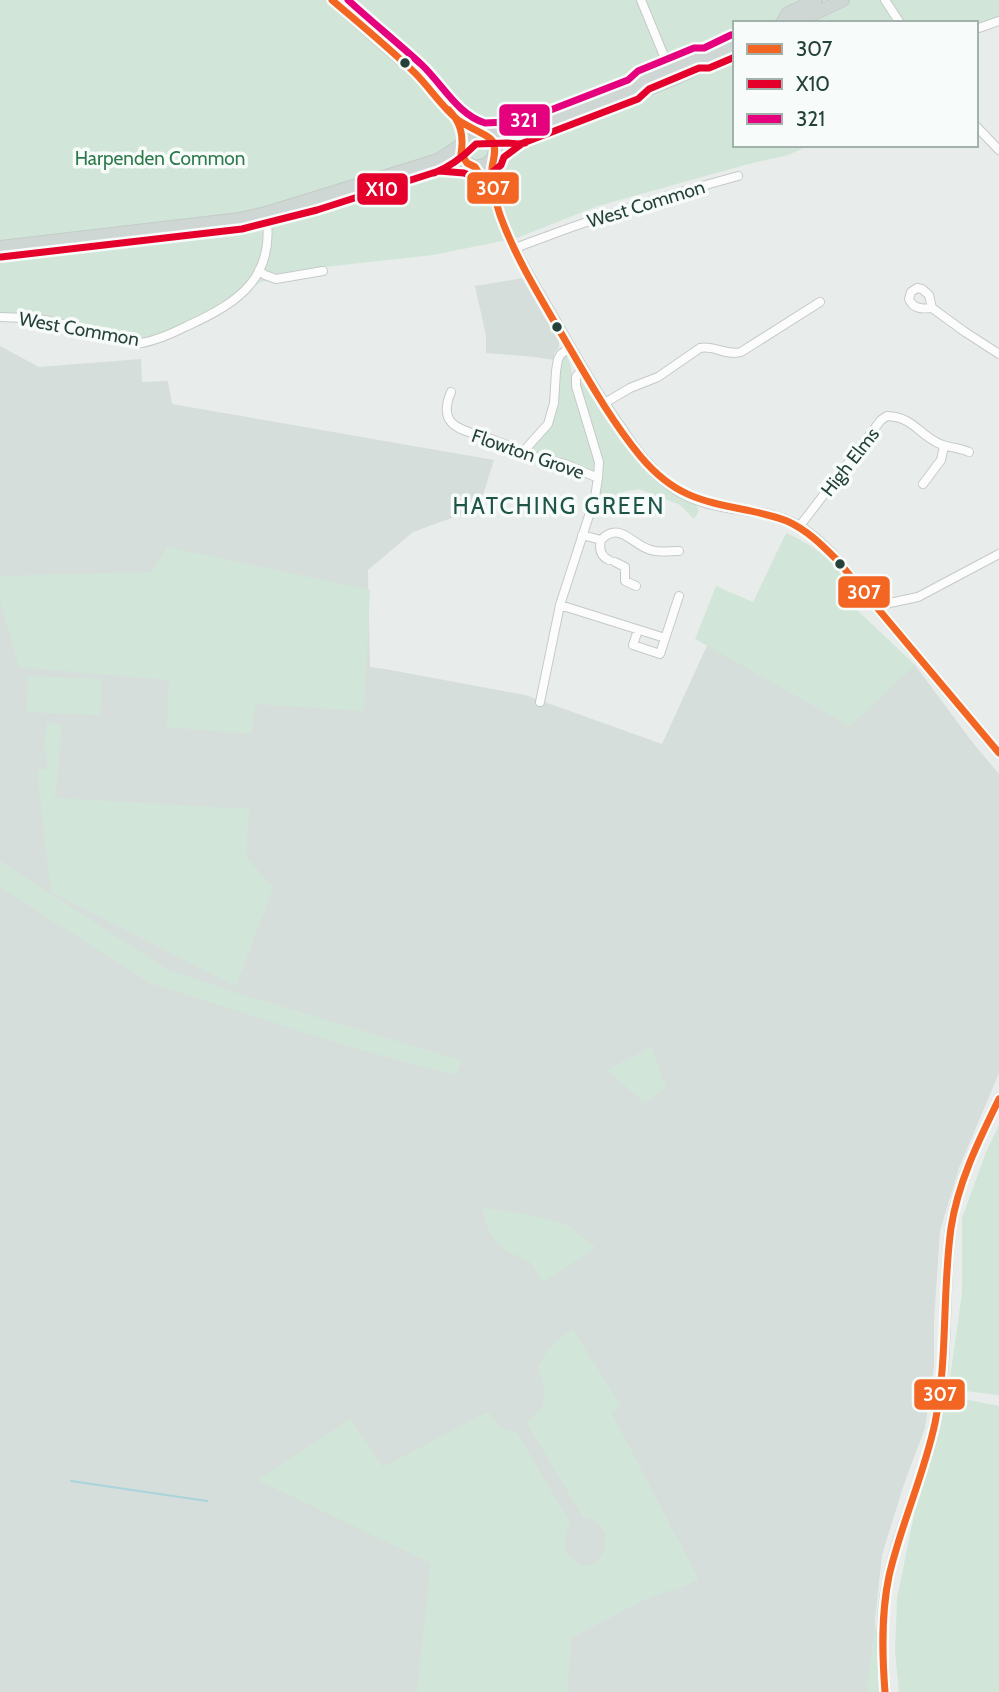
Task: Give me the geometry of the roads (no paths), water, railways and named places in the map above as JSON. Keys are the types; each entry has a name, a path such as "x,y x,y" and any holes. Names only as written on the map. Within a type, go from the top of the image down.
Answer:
{"main road":[{"path":"332,0 416,74 458,120 493,141 493,193 515,248 534,286 603,404 641,457 678,491 702,501 776,517 812,536 825,547 999,753"},
{"path":"783,21 788,13 816,0"},
{"path":"799,21 844,0"},
{"path":"438,160 486,165 518,134 634,89 646,90 672,74 702,66 706,58 733,46"},
{"path":"458,120 461,154 493,193"},
{"path":"0,247 266,214 438,160 462,144 469,135 508,132 518,134"},
{"path":"885,1692 885,1597 894,1556 936,1422 941,1387 948,1252 953,1216 964,1175 999,1098"}],"street":[{"path":"641,0 672,74"},
{"path":"885,0 899,21"},
{"path":"978,28 999,21"},
{"path":"978,128 999,150"},
{"name":"West Common","path":"515,248 673,193 738,176"},
{"name":"West Common","path":"0,317 45,320 135,342 150,342 207,317 244,293 265,259 269,232 266,214"},
{"path":"259,270 276,279 323,271"},
{"path":"603,404 630,388 658,377 700,348 708,347 733,354 741,352 820,302"},
{"path":"932,308 999,354"},
{"path":"520,454 548,424 554,402 558,359 570,348"},
{"path":"540,702 560,605 595,497 598,478 599,462 576,386 576,377 582,369"},
{"name":"Flowton Grove","path":"451,392 447,407 450,419 457,428 513,448 520,454 565,464 598,478"},
{"name":"High Elms","path":"799,527 887,416 906,420 934,442 969,452"},
{"path":"923,484 942,460 944,446"},
{"path":"601,540 609,534 618,533 650,550 679,551"},
{"path":"582,535 601,540"},
{"path":"601,540 604,557 625,567 625,581 636,586"},
{"path":"878,609 890,603 918,597 999,554"},
{"path":"638,630 633,645 660,654 679,596"},
{"path":"560,605 665,639"}],"waterway":[{"path":"71,1481 207,1501"}],"district":[{"name":"HATCHING GREEN","path":"559,506"}],"park label":[{"name":"Harpenden Common","path":"160,158"}]}
